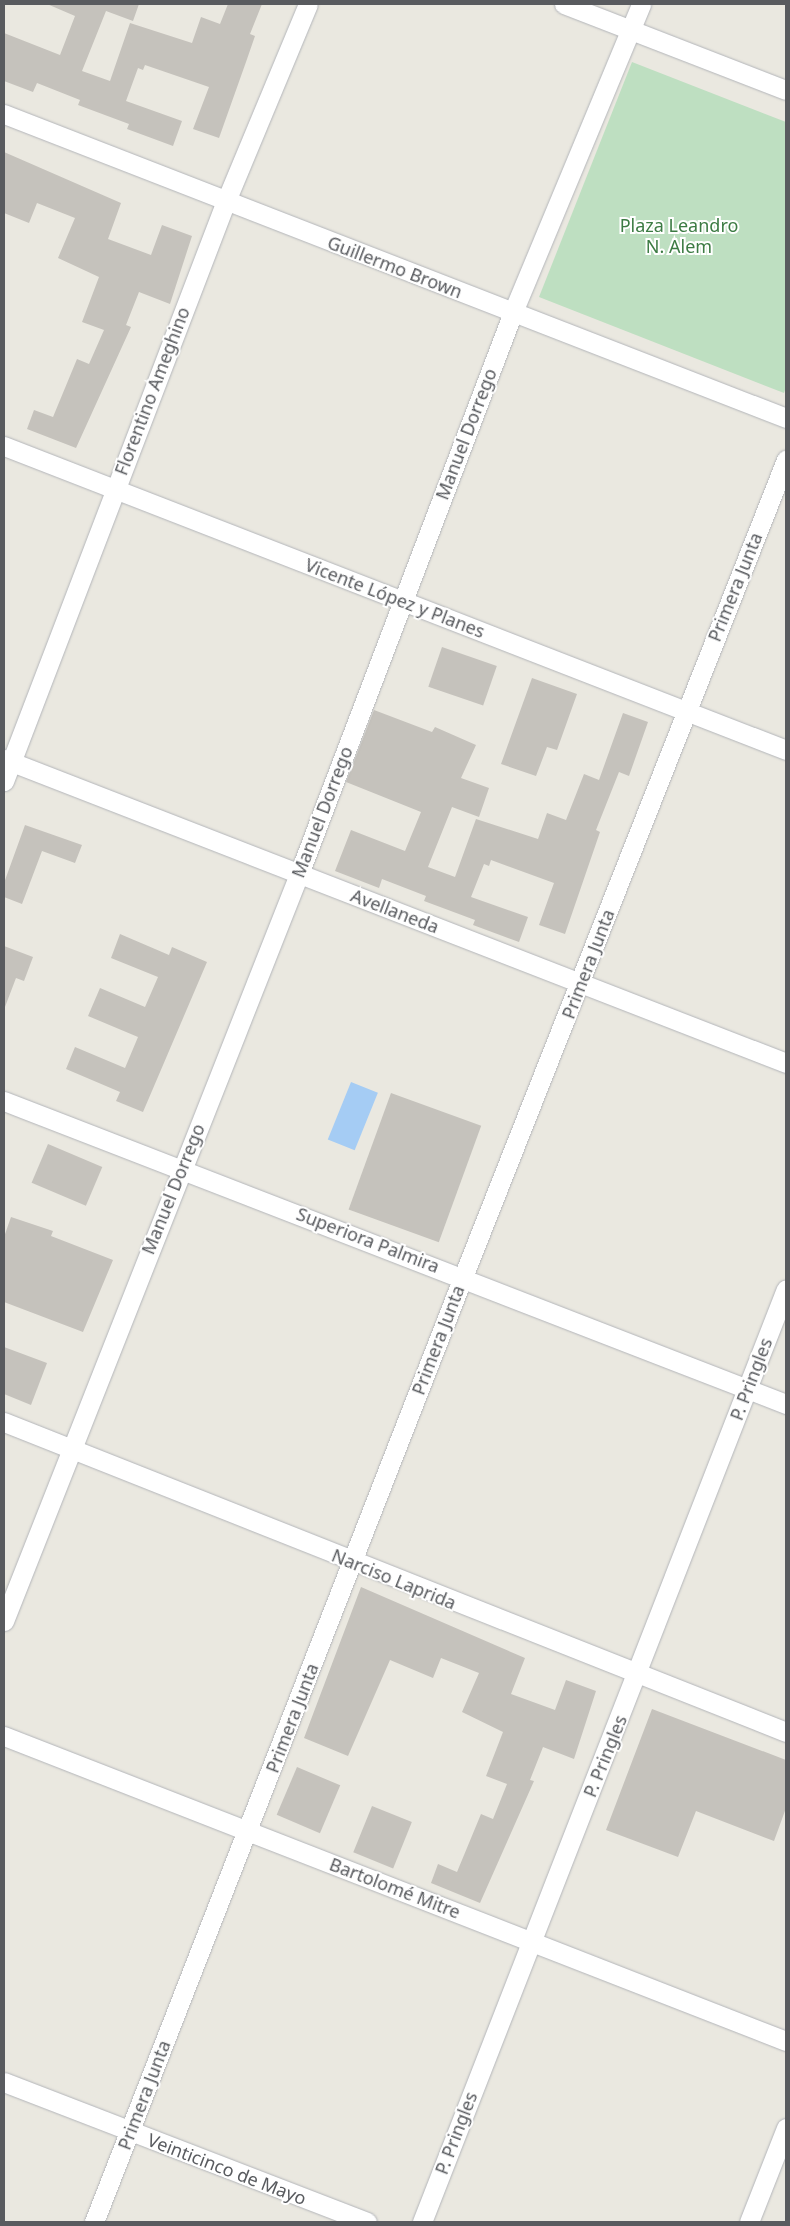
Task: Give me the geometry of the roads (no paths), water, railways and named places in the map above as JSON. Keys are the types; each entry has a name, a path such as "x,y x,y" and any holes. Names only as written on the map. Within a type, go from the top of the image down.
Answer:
{"street":[{"name":"Florentino Ameghino","path":"4,781 8,760 226,201 308,4"},
{"path":"564,4 786,90"},
{"name":"Manuel Dorrego","path":"4,1621 70,1448 299,874 401,600 513,312 641,4"},
{"name":"Guillermo Brown","path":"4,114 786,418"},
{"name":"Vicente López y Planes","path":"4,446 786,750"},
{"name":"Primera Junta","path":"94,2222 463,1276 581,984 685,712 786,460"},
{"name":"Avellaneda","path":"8,760 786,1064"},
{"name":"Superiora Palmira","path":"4,1101 463,1276 786,1404"},
{"name":"P. Pringles","path":"422,2222 530,1941 638,1676 786,1289"},
{"name":"Narciso Laprida","path":"4,1422 352,1563 638,1676 786,1732"},
{"name":"Bartolomé Mitre","path":"4,1736 786,2041"},
{"name":"Veinticinco de Mayo","path":"4,2082 367,2222"},
{"path":"749,2222 786,2128"}],"water":[{"path":"351,1082 378,1093 355,1150 328,1139"}],"park label":[{"name":"Plaza Leandro N. Alem","path":"679,236"}]}
